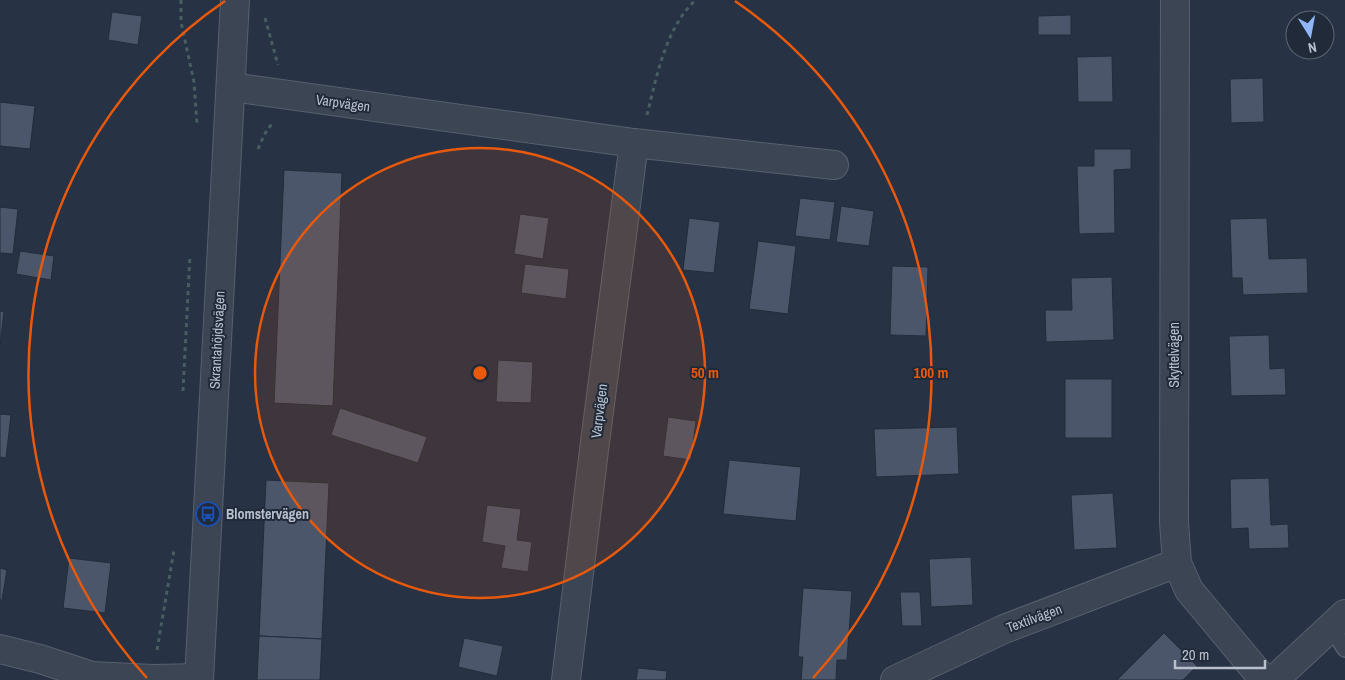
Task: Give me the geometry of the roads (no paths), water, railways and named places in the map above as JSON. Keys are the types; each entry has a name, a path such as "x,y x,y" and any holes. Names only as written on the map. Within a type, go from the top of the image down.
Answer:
{"street":[{"name":"Skrantahöjdsvägen","path":"199,679 235,0"},
{"name":"Skyttelvägen","path":"1175,0 1174,522 1177,563 1189,590 1264,680"},
{"name":"Varpvägen","path":"231,87 634,143 834,165"},
{"name":"Varpvägen","path":"566,680 634,143"},
{"name":"Textilvägen","path":"895,680 1004,628 1177,563"},
{"path":"1274,680 1340,630"},
{"path":"0,649 40,659 94,678 199,679"}],"place":[{"name":"Blomstervägen","path":"208,514"}]}
